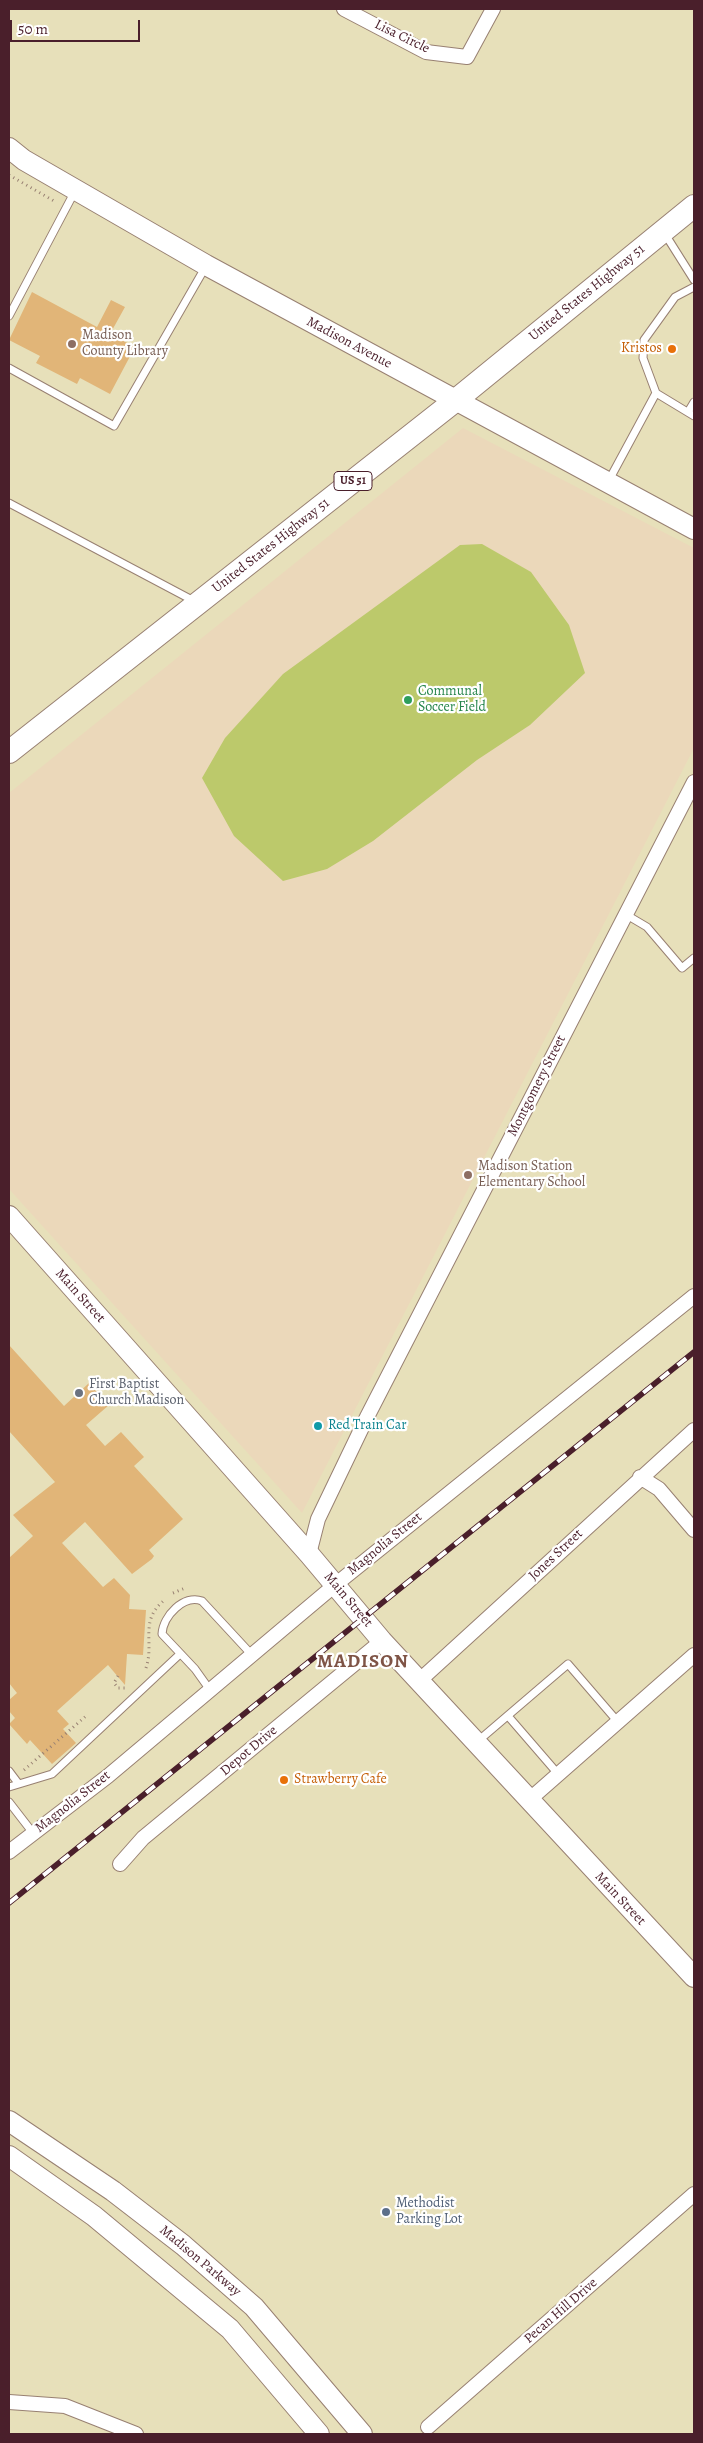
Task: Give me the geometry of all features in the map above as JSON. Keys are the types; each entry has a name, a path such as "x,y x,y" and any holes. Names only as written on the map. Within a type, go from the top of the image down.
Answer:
{"main road":[{"name":"Madison Avenue","path":"9,148 76,190 206,265 693,527"},
{"name":"United States Highway 51","path":"9,752 456,400 694,206"},
{"name":"Main Street","path":"9,1216 309,1554 382,1641 694,1977"},
{"name":"Madison Parkway","path":"9,2120 113,2191 182,2245 254,2307 358,2430"},
{"path":"9,2156 94,2216 230,2329 319,2434"}],"street":[{"name":"Lisa Circle","path":"344,9 426,52 467,57 493,9"},
{"name":"Montgomery Street","path":"309,1554 318,1518 367,1417 694,782"},
{"name":"Magnolia Street","path":"9,1852 108,1776 335,1585 694,1296"},
{"name":"Jones Street","path":"419,1681 640,1477 694,1430"},
{"path":"640,1477 659,1489 694,1530"},
{"name":"Depot Drive","path":"120,1864 143,1838 382,1641"},
{"path":"529,1800 694,1655"},
{"name":"Pecan Hill Drive","path":"428,2427 694,2194"},
{"path":"9,2402 65,2406 136,2434"}],"lane":[{"path":"9,316 76,190"},
{"path":"663,231 694,280"},
{"path":"9,368 114,426 206,265"},
{"path":"694,287 675,297 644,340 643,358 656,394 691,414 694,402"},
{"path":"607,482 656,394"},
{"path":"9,503 198,603"},
{"path":"625,914 647,927 682,968 694,958"},
{"path":"210,1690 162,1634 165,1620 186,1600 194,1598 202,1601 252,1655"},
{"path":"9,1787 52,1774 180,1654"},
{"path":"476,1743 568,1664 618,1722"},
{"path":"508,1716 558,1774"},
{"path":"9,1771 18,1783"},
{"path":"9,1802 33,1833"}],"path":[{"path":"144,1672 147,1664 149,1624 154,1610 178,1590 191,1586"},
{"path":"118,1676 114,1683 118,1688 124,1689 130,1684"},
{"path":"19,1771 86,1716"}],"shaded area":[{"path":"463,428 694,548 694,748 302,1513 9,1189 9,793"}],"green space":[{"name":"Communal Soccer Field","path":"482,544 531,572 569,625 585,673 530,725 477,760 373,841 327,869 283,881 234,836 202,778 225,738 283,674 460,545"}],"building":[{"name":"Madison County Library","path":"32,292 97,327 111,300 125,307 110,334 135,347 110,394 80,378 77,384 36,363 40,356 9,340"},
{"path":"9,1345 64,1406 89,1383 109,1405 86,1425 105,1446 121,1432 144,1457 134,1466 183,1519 149,1550 154,1556 152,1559 132,1574 85,1522 62,1543 103,1587 114,1578 130,1595 129,1609 146,1610 143,1655 127,1654 125,1685 108,1665 57,1711 69,1724 63,1729 76,1743 52,1764 30,1740 27,1744 9,1724 15,1718 9,1711 9,1700 17,1693 9,1683 9,1558 33,1536 13,1515 55,1482 9,1431"}],"railway":[{"path":"9,1903 694,1352"}],"place":[{"name":"Madison County Library","path":"72,344"},
{"name":"Kristos","path":"672,349"},
{"name":"Communal Soccer Field","path":"408,700"},
{"name":"Madison Station Elementary School","path":"468,1175"},
{"name":"First Baptist Church Madison","path":"79,1393"},
{"name":"Red Train Car","path":"318,1426"},
{"name":"Strawberry Cafe","path":"284,1780"},
{"name":"Methodist Parking Lot","path":"386,2212"}],"district":[{"name":"MADISON","path":"363,1662"}]}
